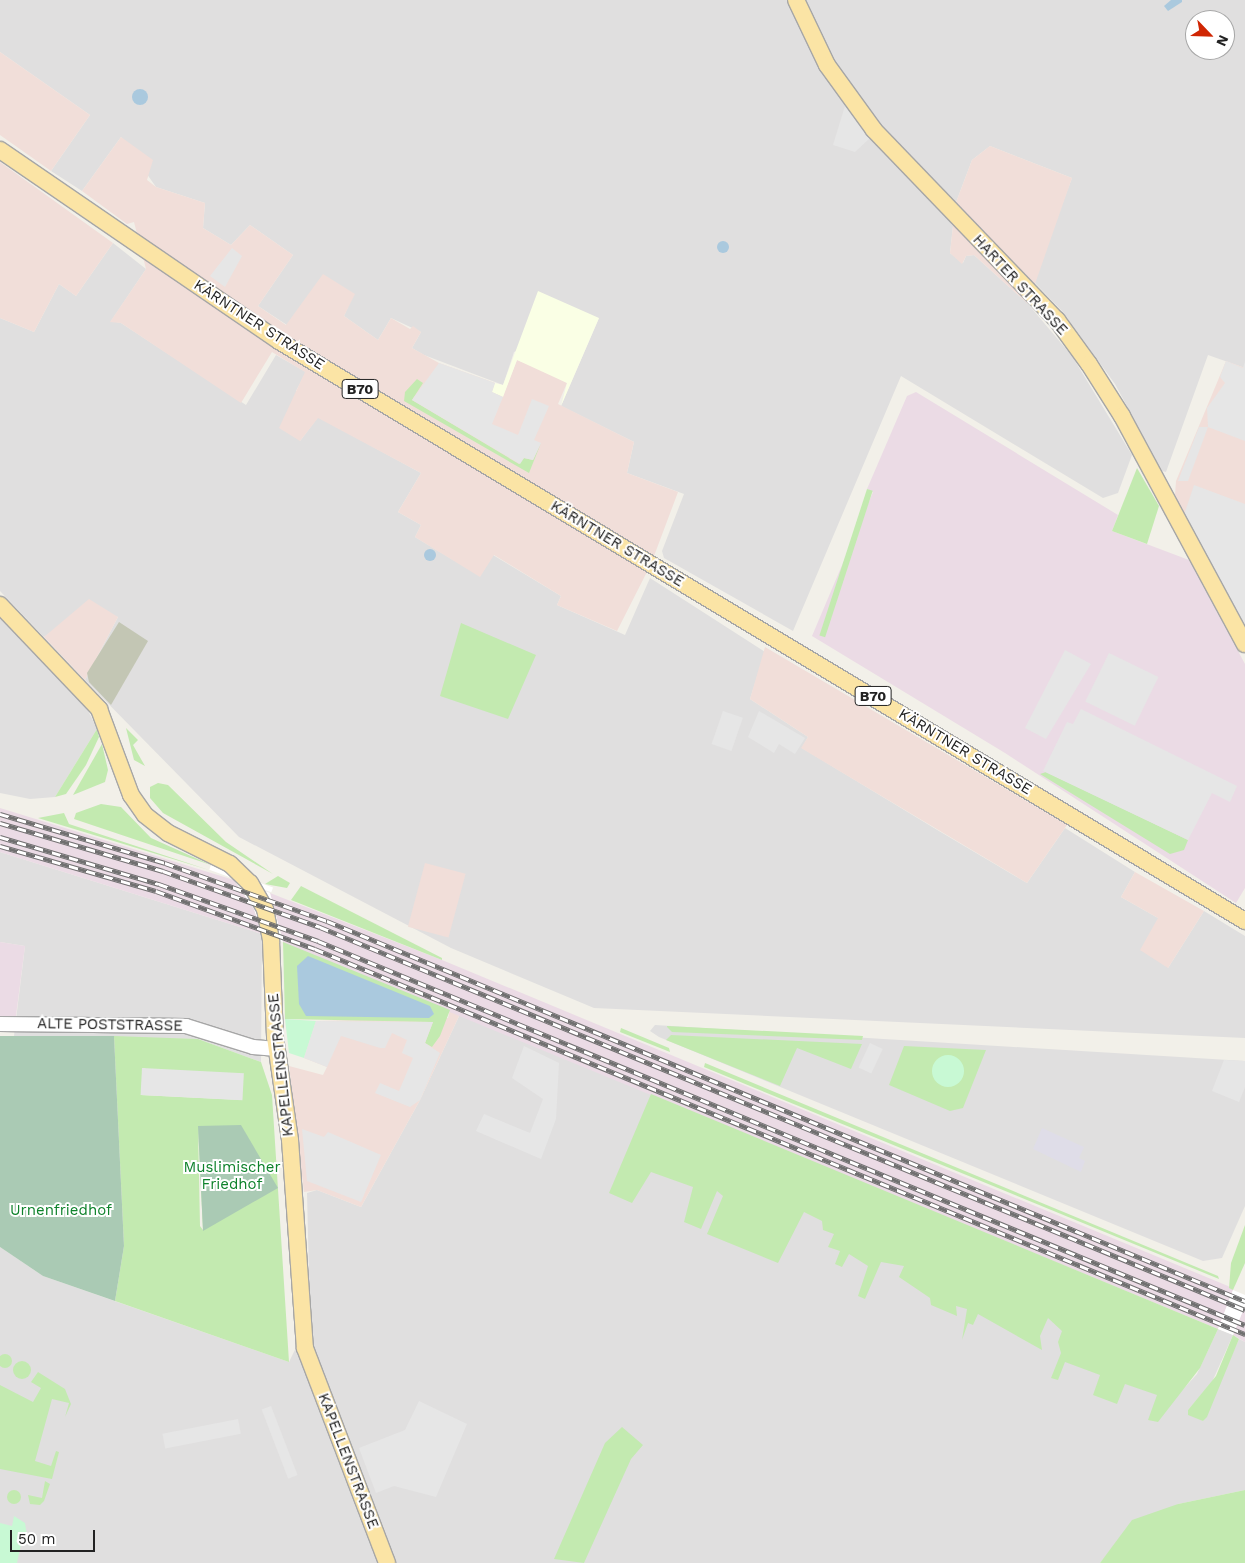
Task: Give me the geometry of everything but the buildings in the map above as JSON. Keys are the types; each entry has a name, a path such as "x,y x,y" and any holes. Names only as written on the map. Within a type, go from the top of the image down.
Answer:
{"main road":[{"name":"HARTER STRASSE","path":"796,0 827,65 874,130 1057,320 1089,364 1122,416 1245,644"},
{"name":"KÄRNTNER STRASSE","path":"0,150 279,340 1245,921"},
{"name":"KAPELLENSTRASSE","path":"0,605 99,709 131,795 145,815 168,834 230,864 255,891 270,928 277,1049 290,1140 304,1348 387,1563"}],"street":[{"name":"ALTE POSTSTRASSE","path":"0,1024 186,1026 253,1047 277,1049"}],"shaded area":[{"path":"0,0 1245,0 1245,368 1208,355 1166,472 1162,471 1115,384 1062,311 1033,281 1072,178 990,146 972,160 949,221 953,226 950,253 963,263 966,256 974,255 1028,304 1072,356 1132,455 1118,493 1103,498 901,376 793,631 664,558 662,551 684,494 627,473 634,442 561,406 599,318 514,352 503,385 424,355 412,348 421,332 391,318 378,340 344,316 348,307 287,325 258,306 293,255 250,225 231,245 203,228 205,203 156,187 121,137 82,191 51,171 90,115 0,52"},
{"path":"0,52 90,115 51,171 0,135"},
{"path":"845,106 870,138 855,152 833,145"},
{"path":"121,137 153,160 147,180 156,187 205,203 203,228 231,245 250,225 293,255 258,306 286,325 323,274 355,294 344,316 378,340 391,318 410,329 413,326 421,332 412,348 439,363 495,383 492,392 503,396 517,360 543,370 567,383 558,404 634,442 627,473 678,492 651,564 617,631 557,605 561,596 494,555 480,577 415,537 421,525 398,512 421,473 318,418 300,441 279,428 305,372 272,352 241,403 121,323 110,322 146,269 134,222 127,224 82,191"},
{"path":"990,146 1072,178 1028,304 974,255 966,256 962,264 950,253 953,226 949,221 972,160"},
{"path":"0,162 113,243 76,296 59,284 34,332 0,318"},
{"path":"113,243 146,269 111,321 121,323 246,405 276,355 306,372 296,391 300,441 318,417 421,473 398,512 421,525 415,537 480,576 493,555 561,596 557,605 625,635 650,578 765,652 750,699 808,737 802,748 939,831 1027,883 1065,828 1135,872 1121,897 1158,918 1168,968 1204,911 1245,936 1245,1038 594,1008 451,948 239,837 85,680 118,617 84,608 44,637 0,591 0,318 34,332 59,284 76,296"},
{"path":"232,248 242,256 225,287 210,276"},
{"path":"538,291 599,318 561,406 567,383 517,360 503,397 492,392 495,383 503,385"},
{"path":"1226,361 1245,368 1245,578 1184,515 1175,495 1176,481"},
{"path":"1226,361 1243,368 1245,361 1245,441 1208,427 1207,408 1225,383 1220,377"},
{"path":"439,363 495,383 492,392 503,397 492,424 518,435 532,399 549,406 534,440 541,443 533,460 524,458 520,464 412,400"},
{"path":"916,392 1118,515 1112,531 1189,560 1245,664 1245,888 1236,903 1005,753 812,636 873,492 867,489 907,396"},
{"path":"1199,427 1208,427 1188,481 1178,481"},
{"path":"1194,485 1245,504 1245,625 1184,515"},
{"path":"89,599 118,617 85,680 44,637"},
{"path":"0,616 80,694 97,729 55,797 30,799 0,793"},
{"path":"119,622 148,641 111,705 89,682 87,673"},
{"path":"765,647 1067,825 1027,883 801,748 808,737 750,699"},
{"path":"1065,650 1091,664 1046,739 1025,728"},
{"path":"1109,653 1158,677 1135,726 1085,702"},
{"path":"1081,709 1237,786 1230,802 1212,793 1188,840 1043,771 1067,722 1073,724"},
{"path":"723,711 743,718 731,751 712,744"},
{"path":"759,711 805,738 795,754 779,744 774,753 748,737"},
{"path":"0,808 234,880 254,909 262,934 0,852"},
{"path":"0,852 262,934 261,1062 198,1039 14,1036 25,946 0,942"},
{"path":"425,863 466,874 448,938 408,927"},
{"path":"1135,872 1204,911 1168,968 1140,950 1158,918 1121,897"},
{"path":"270,893 442,960 1228,1286 1233,1290 1218,1329 292,947 283,942"},
{"path":"0,942 25,946 16,1016 0,1016"},
{"path":"450,1010 460,1014 420,1100 361,1207 317,1190 304,1192 289,1066 323,1075 327,1067 304,1058 316,1021 448,1018"},
{"path":"460,1014 1204,1324 1177,1396 1197,1374 1218,1329 1233,1335 1212,1382 1188,1410 1203,1421 1239,1339 1245,1342 1245,1490 1178,1504 1113,1547 1100,1563 0,1563 0,1247 43,1276 289,1362 310,1319 307,1193 317,1190 361,1207 420,1100"},
{"path":"316,1021 433,1022 425,1043 440,1053 420,1100 410,1107 375,1093 380,1083 399,1091 413,1058 402,1053 407,1040 392,1033 385,1048 380,1048 341,1036 327,1067 304,1058"},
{"path":"655,1025 1245,1061 1245,1206 1222,1258 1203,1261 659,1037 650,1031"},
{"path":"870,1043 883,1049 871,1073 859,1067"},
{"path":"524,1046 559,1063 556,1119 541,1159 476,1131 484,1114 530,1133 543,1099 512,1078"},
{"path":"1224,1060 1245,1061 1245,1087 1239,1102 1212,1091"},
{"path":"142,1068 244,1073 242,1100 141,1095"},
{"path":"1042,1128 1084,1147 1079,1158 1085,1161 1081,1172 1033,1149"},
{"path":"302,1129 324,1137 328,1132 381,1155 361,1202 307,1181"},
{"path":"1245,1306 1245,1342 1233,1335"},
{"path":"419,1401 467,1424 436,1497 394,1486 376,1493 359,1448 405,1430"},
{"path":"271,1406 298,1475 288,1479 262,1410"},
{"path":"238,1419 241,1434 165,1448 162,1434"}],"green space":[{"path":"417,379 423,383 412,400 519,464 524,458 533,460 541,443 529,473 404,401 405,392"},
{"path":"1137,468 1159,506 1147,544 1112,531"},
{"path":"867,489 873,491 825,637 819,635"},
{"path":"461,623 536,655 508,719 440,696"},
{"path":"126,728 138,740 133,745 145,766 134,760"},
{"path":"97,729 99,737 86,765 66,794 55,797"},
{"path":"102,744 108,770 105,782 73,795"},
{"path":"1046,772 1188,840 1184,850 1170,854 1040,774"},
{"path":"158,783 168,785 226,842 273,874 163,813 150,798 150,787"},
{"path":"101,804 121,807 151,838 211,865 74,819 76,813"},
{"path":"64,813 69,824 209,870 38,818"},
{"path":"278,876 290,883 287,888 265,884"},
{"path":"301,886 442,958 442,960 291,900"},
{"path":"283,942 450,1010 440,1036 432,1047 425,1043 433,1022 285,1019"},
{"path":"285,1019 316,1021 304,1058 289,1053"},
{"path":"667,1027 863,1036 862,1040 672,1032"},
{"path":"621,1028 669,1048 670,1052 620,1032"},
{"path":"671,1035 862,1044 851,1069 797,1048 780,1086 666,1040"},
{"name":"Urnenfriedhof","path":"0,1036 114,1036 124,1246 115,1301 43,1276 0,1247"},
{"path":"114,1036 198,1039 261,1062 272,1095 289,1362 115,1301 124,1246","holes":["143,1068 242,1100 141,1095","198,1126 203,1230 200,1226"]},
{"path":"904,1046 986,1050 963,1108 950,1111 889,1085"},
{"path":"948,1055 959,1060 964,1071 959,1082 948,1087 937,1082 932,1071 937,1060"},
{"path":"705,1063 1218,1276 1219,1279 704,1067"},
{"path":"651,1094 1218,1329 1200,1368 1158,1422 1148,1420 1157,1395 1125,1384 1117,1404 1093,1395 1100,1375 1065,1362 1058,1380 1051,1378 1061,1353 1058,1342 1062,1331 1048,1318 1040,1336 1042,1350 978,1314 973,1325 968,1323 962,1340 967,1309 956,1306 957,1316 931,1305 930,1298 899,1277 904,1266 881,1262 865,1299 858,1296 868,1266 849,1254 842,1267 835,1264 840,1251 828,1247 834,1234 823,1230 822,1221 804,1212 778,1263 707,1234 723,1196 717,1191 701,1229 684,1222 693,1187 651,1172 632,1203 609,1193"},
{"name":"Muslimischer Friedhof","path":"241,1125 278,1188 203,1231 198,1126"},
{"path":"1245,1225 1245,1263 1233,1290 1229,1288 1231,1263"},
{"path":"1233,1335 1239,1339 1207,1417 1203,1421 1188,1415 1188,1410 1216,1376"},
{"path":"5,1354 10,1356 12,1361 10,1366 5,1368 0,1366 -2,1361 0,1356"},
{"path":"18,1361 26,1361 31,1366 29,1377 18,1379 13,1374 13,1366"},
{"path":"38,1372 65,1389 71,1404 65,1417 69,1403 52,1399 35,1461 51,1466 56,1451 59,1452 52,1479 0,1469 0,1385 33,1402 41,1388 31,1382"},
{"path":"622,1427 643,1445 631,1459 584,1563 554,1559 605,1443"},
{"path":"45,1481 50,1484 44,1501 40,1505 30,1504 28,1495 42,1498"},
{"path":"11,1490 17,1490 21,1497 17,1504 11,1504 7,1500 7,1494"},
{"path":"1245,1490 1245,1563 1100,1563 1132,1520 1178,1504"},
{"path":"14,1516 25,1523 27,1535 23,1535 17,1563 0,1563 0,1523 12,1526"}],"water":[{"path":"1171,0 1182,0 1182,2 1168,11 1164,6"},
{"path":"140,89 148,97 140,105 132,97"},
{"path":"725,241 728,242 728,252 721,253 718,252 717,245 718,242"},
{"path":"428,549 432,549 436,555 432,561 428,561 424,557 424,553"},
{"path":"308,956 430,1006 434,1014 429,1018 306,1016 299,1004 297,966"}],"pier":[{"path":"211,865 273,888 271,892 209,870"},
{"path":"234,880 270,893 283,942 262,934 254,909"},
{"path":"1233,1290 1245,1295 1245,1306 1233,1335 1218,1329"}],"railway":[{"path":"0,814 165,863 327,921 1245,1301"},
{"path":"0,823 163,871 320,927 1245,1310"},
{"path":"0,837 159,884 318,941 1245,1325"},
{"path":"0,846 156,891 315,949 1245,1334"}]}
